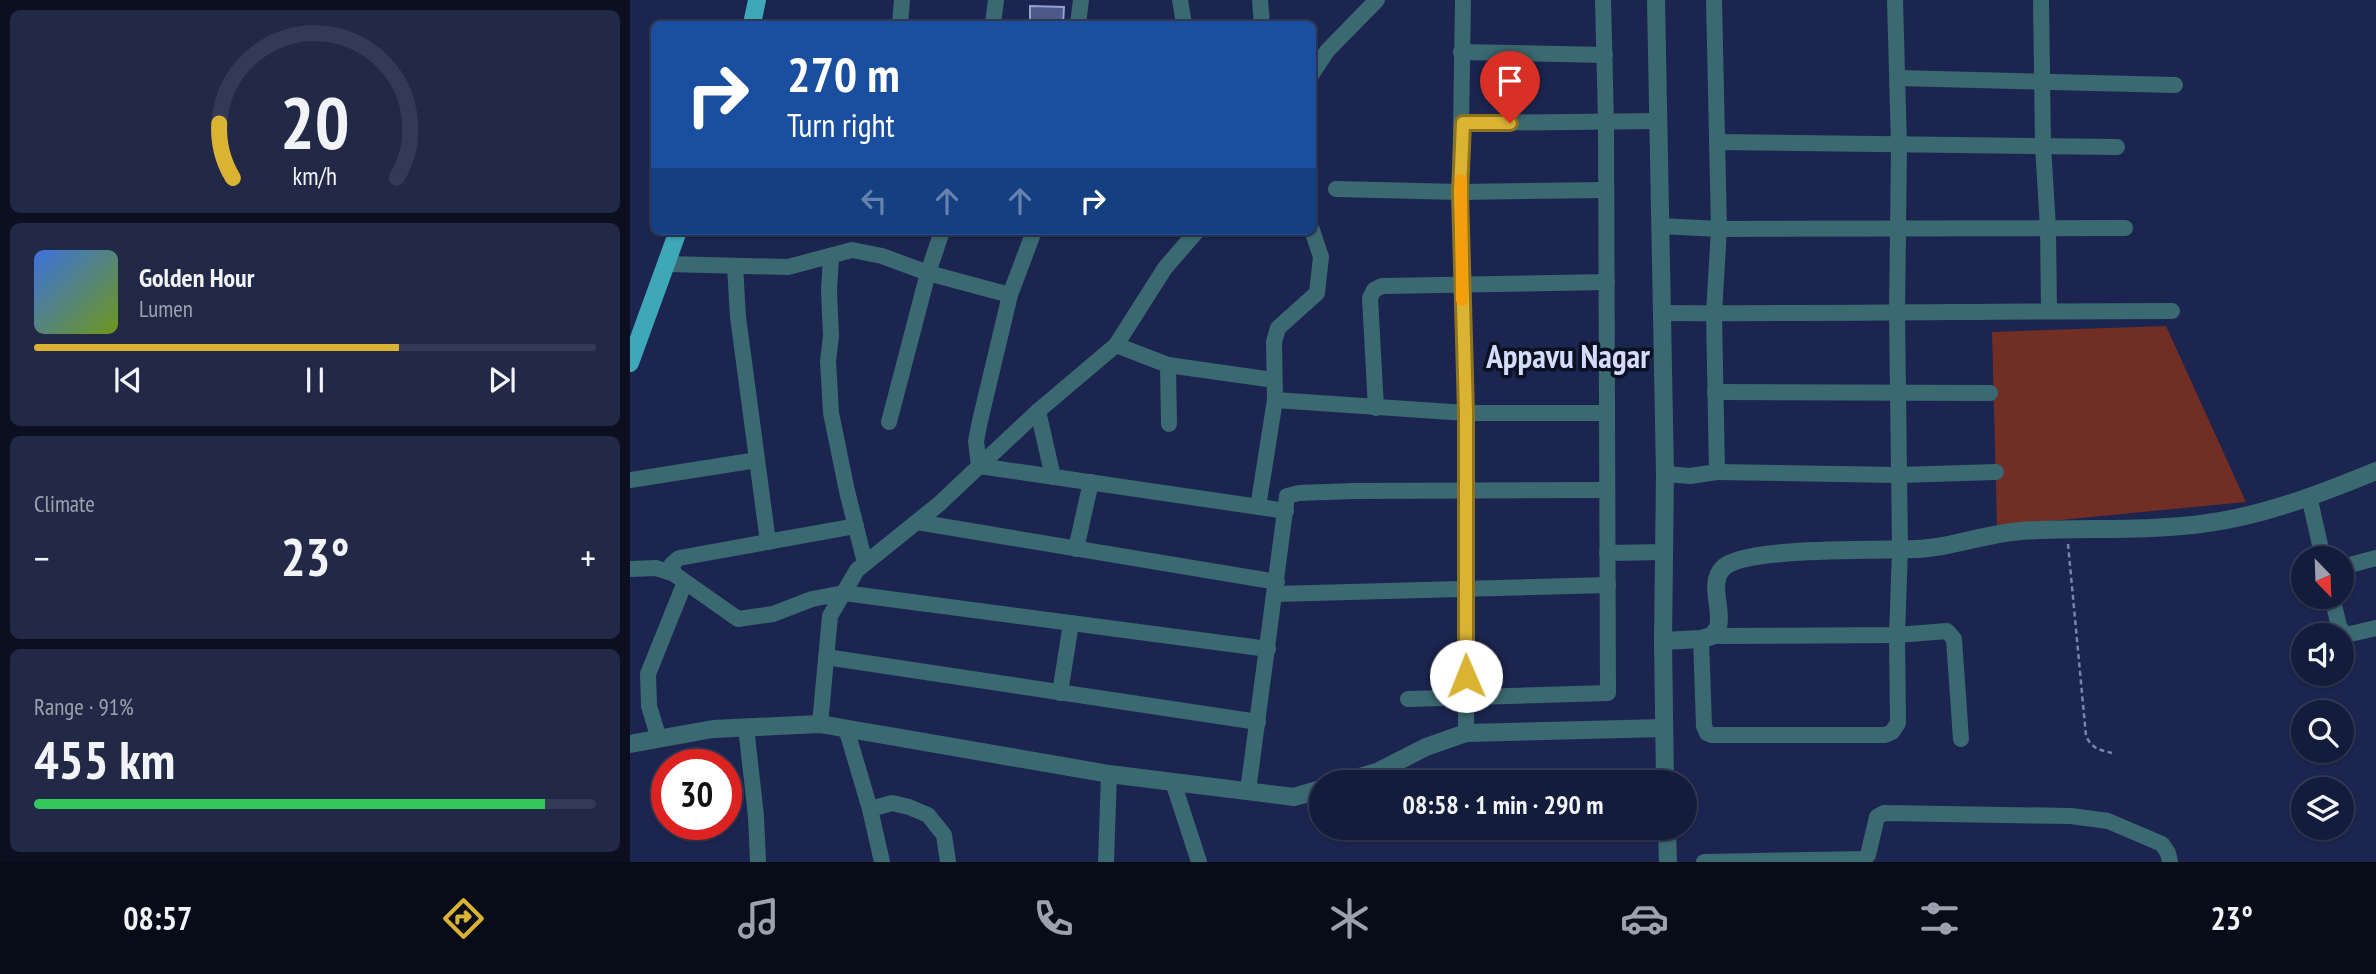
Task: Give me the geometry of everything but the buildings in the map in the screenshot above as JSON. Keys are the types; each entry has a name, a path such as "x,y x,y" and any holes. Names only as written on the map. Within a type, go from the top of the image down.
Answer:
{"main road":[{"path":"753,21 757,0"},
{"path":"630,363 677,235"}],"street":[{"path":"900,21 902,0"},
{"path":"993,21 996,0"},
{"path":"1078,21 1081,0"},
{"path":"1180,0 1184,21"},
{"path":"1260,0 1262,21"},
{"path":"1316,68 1327,51 1377,0"},
{"path":"1463,0 1460,192 1466,413 1466,733"},
{"path":"1408,699 1608,693 1606,122 1603,0"},
{"path":"1656,0 1665,474 1665,770"},
{"path":"1714,0 1719,229 1714,313 1717,472"},
{"path":"1895,0 1899,146 1900,549 1898,723 1892,732 1885,735 1707,733 1704,726 1707,637 1718,626 1717,582 1721,569 1739,558 1769,554 1900,549 1917,551 1983,536 2021,531 2208,523 2309,496 2376,471"},
{"path":"2041,0 2049,311"},
{"path":"1461,52 1605,55"},
{"path":"1898,78 2175,85"},
{"path":"1463,123 1659,121"},
{"path":"1717,142 2117,147"},
{"path":"1336,189 1460,192 1606,190"},
{"path":"1661,226 1719,229 2125,228"},
{"path":"889,422 941,235"},
{"path":"979,466 975,441 1010,295 1032,235"},
{"path":"820,724 830,616 857,570 916,522 1038,411 1116,345 1164,268 1193,235"},
{"path":"1258,507 1275,400 1274,342 1278,328 1317,293 1321,257 1314,235"},
{"path":"667,264 788,267 852,250 882,256 928,273 1010,295"},
{"path":"831,256 831,337 828,361 831,413 865,563"},
{"path":"735,267 738,317 768,542"},
{"path":"1376,408 1370,298 1374,290 1382,286 1606,282"},
{"path":"1663,313 2172,311"},
{"path":"1116,345 1168,365 1274,380"},
{"path":"1168,365 1169,424"},
{"path":"1716,392 1990,393"},
{"path":"1275,400 1466,413 1606,413"},
{"path":"1038,411 1053,477"},
{"path":"630,483 757,460"},
{"path":"979,466 1286,511"},
{"path":"1665,474 1690,476 1717,472 1996,472"},
{"path":"1076,549 1091,482"},
{"path":"1248,791 1287,496 1299,493 1606,489"},
{"path":"2309,496 2320,546"},
{"path":"916,522 1076,549 1276,588 1465,589 1608,586"},
{"path":"659,739 649,706 648,674 679,578 672,564 679,558 856,526"},
{"path":"1607,552 1664,552"},
{"path":"2354,564 2376,558"},
{"path":"630,569 656,568 679,578 738,619 773,614 812,599 844,593 1268,649"},
{"path":"2335,609 2343,633 2376,628"},
{"path":"1060,693 1071,623"},
{"path":"1663,641 1707,637 1897,635 1947,631 1954,639 1961,739"},
{"path":"826,657 1258,722"},
{"path":"630,744 713,729 820,724 1109,774 1294,797 1309,793"},
{"path":"746,727 758,862"},
{"path":"1381,770 1426,747 1466,733 1664,727"},
{"path":"846,729 870,809 882,862"},
{"path":"1106,862 1109,774"},
{"path":"1173,782 1199,862"},
{"path":"870,809 892,803 928,816 944,835 948,862"},
{"path":"1703,862 1863,860 1868,855 1877,817 1884,813 2071,817 2108,821 2162,844 2170,862"},
{"path":"1667,840 1668,862"}],"path":[{"path":"2067,530 2086,736 2089,744 2097,750 2112,753"}],"shaded area":[{"path":"2166,326 2246,502 1997,526 1992,332"}],"slow traffic":[{"path":"1461,180 1462,300"}],"district":[{"name":"Appavu Nagar","path":"1568,355"}],"route":[{"path":"1466,676 1466,413 1460,192 1463,123 1510,123"}]}
